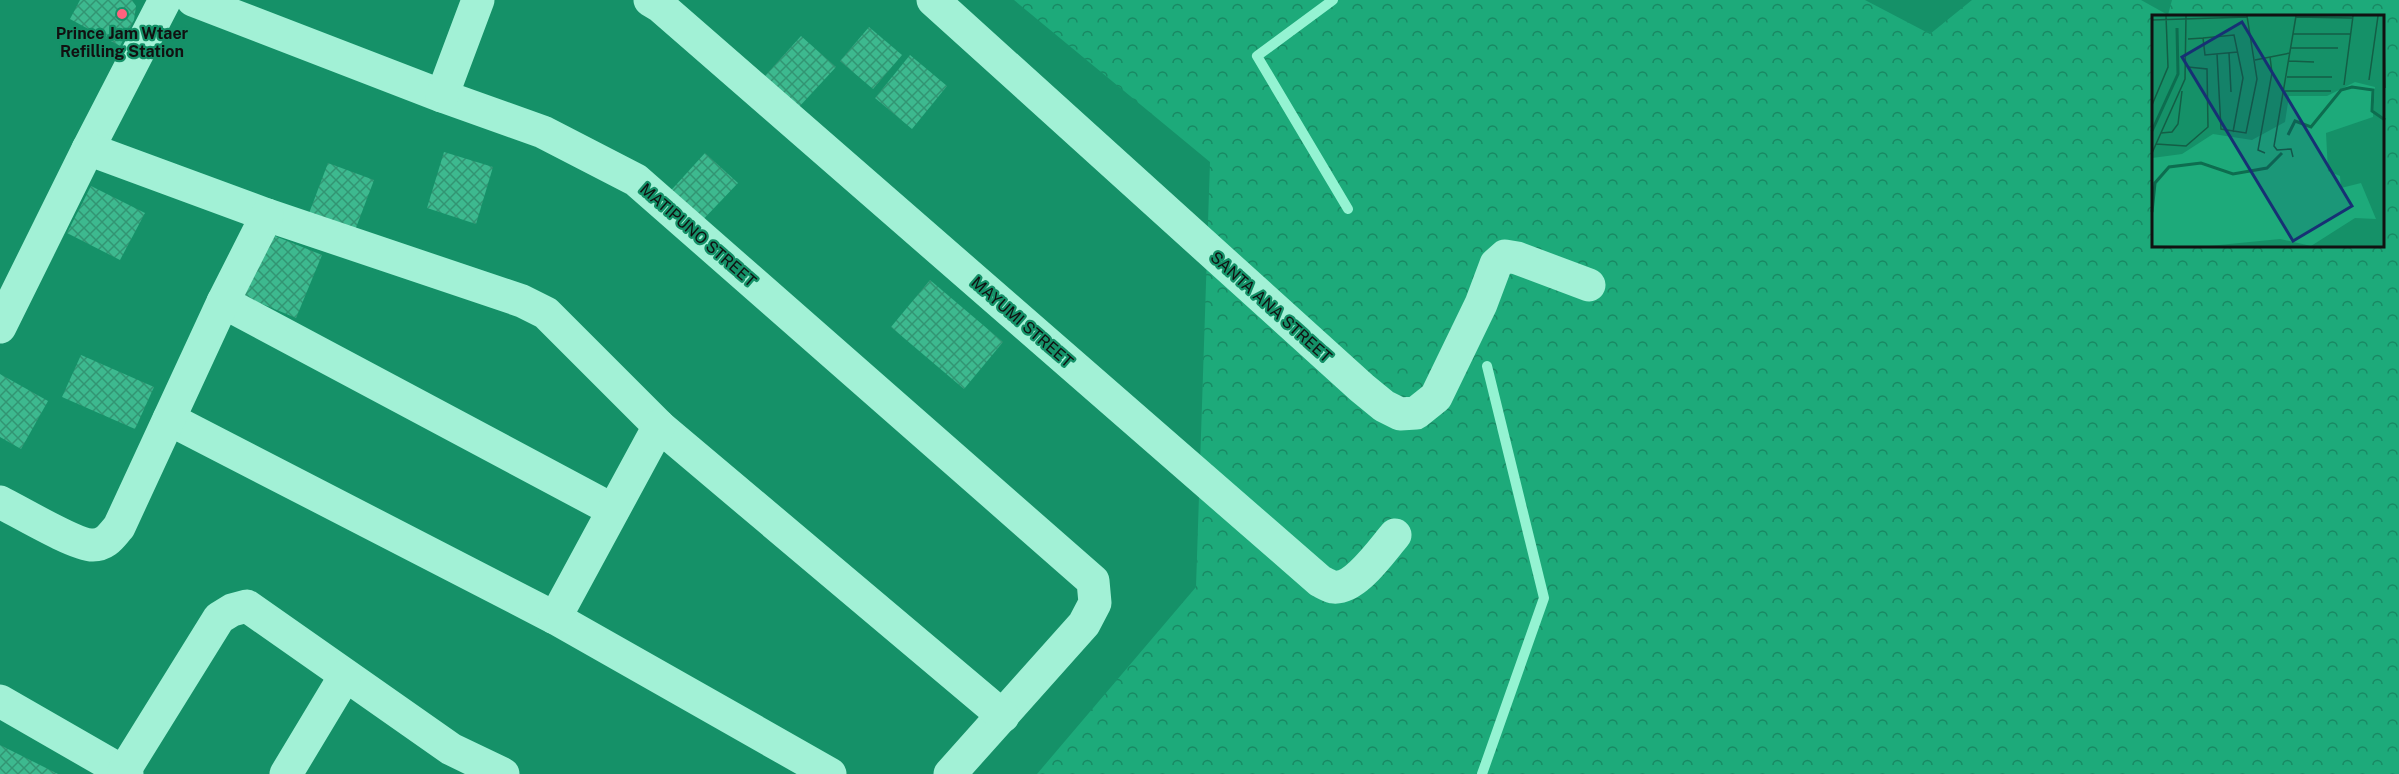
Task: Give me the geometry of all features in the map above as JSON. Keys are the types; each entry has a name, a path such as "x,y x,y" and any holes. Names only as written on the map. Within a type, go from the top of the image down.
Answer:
{"street":[{"path":"0,327 165,0"},
{"name":"MATIPUNO STREET","path":"192,0 442,96 543,132 636,180 1093,581 1095,603 1084,624 1002,716"},
{"path":"442,96 478,0"},
{"name":"MAYUMI STREET","path":"650,0 660,6 1320,581 1334,587 1348,583 1361,574 1395,535"},
{"name":"SANTA ANA STREET","path":"933,0 1362,388 1384,406 1400,414 1416,413 1436,397 1481,304 1497,264 1505,256 1517,258 1589,285"},
{"path":"88,149 267,215 522,301 546,313 659,426 1002,716 950,774"},
{"path":"0,502 76,541 92,546 107,542 119,527 223,302 267,215"},
{"path":"223,302 613,510"},
{"path":"169,418 555,618 830,774"},
{"path":"555,618 659,426"},
{"path":"0,701 125,773 219,618 232,610 247,606 345,676 443,762 503,774"},
{"path":"286,774 345,676"}],"green space":[{"path":"1014,0 1865,0 1930,34 1972,0 2141,0 2168,15 2172,0 2399,0 2399,774 1037,774 1196,587 1210,162"}],"building":[{"path":"80,0 132,0 136,6 134,20 120,46 70,19"},
{"path":"869,27 902,55 873,89 840,61"},
{"path":"801,36 836,67 798,108 764,77"},
{"path":"910,55 947,86 912,129 875,98"},
{"path":"444,152 493,167 476,224 427,208"},
{"path":"705,153 738,183 697,226 665,197"},
{"path":"328,163 374,180 354,233 308,216"},
{"path":"91,186 145,213 120,260 67,233"},
{"path":"270,234 322,255 296,318 243,296"},
{"path":"930,280 1003,342 964,389 891,327"},
{"path":"81,355 154,387 135,429 62,397"},
{"path":"0,374 48,401 21,449 0,437"},
{"path":"0,745 58,774 0,774"}],"waterway":[{"path":"1333,0 1257,56 1348,209"},
{"path":"1482,774 1544,598 1487,366"}],"place":[{"name":"Prince Jam Wtaer Refilling Station","path":"122,14"}]}
